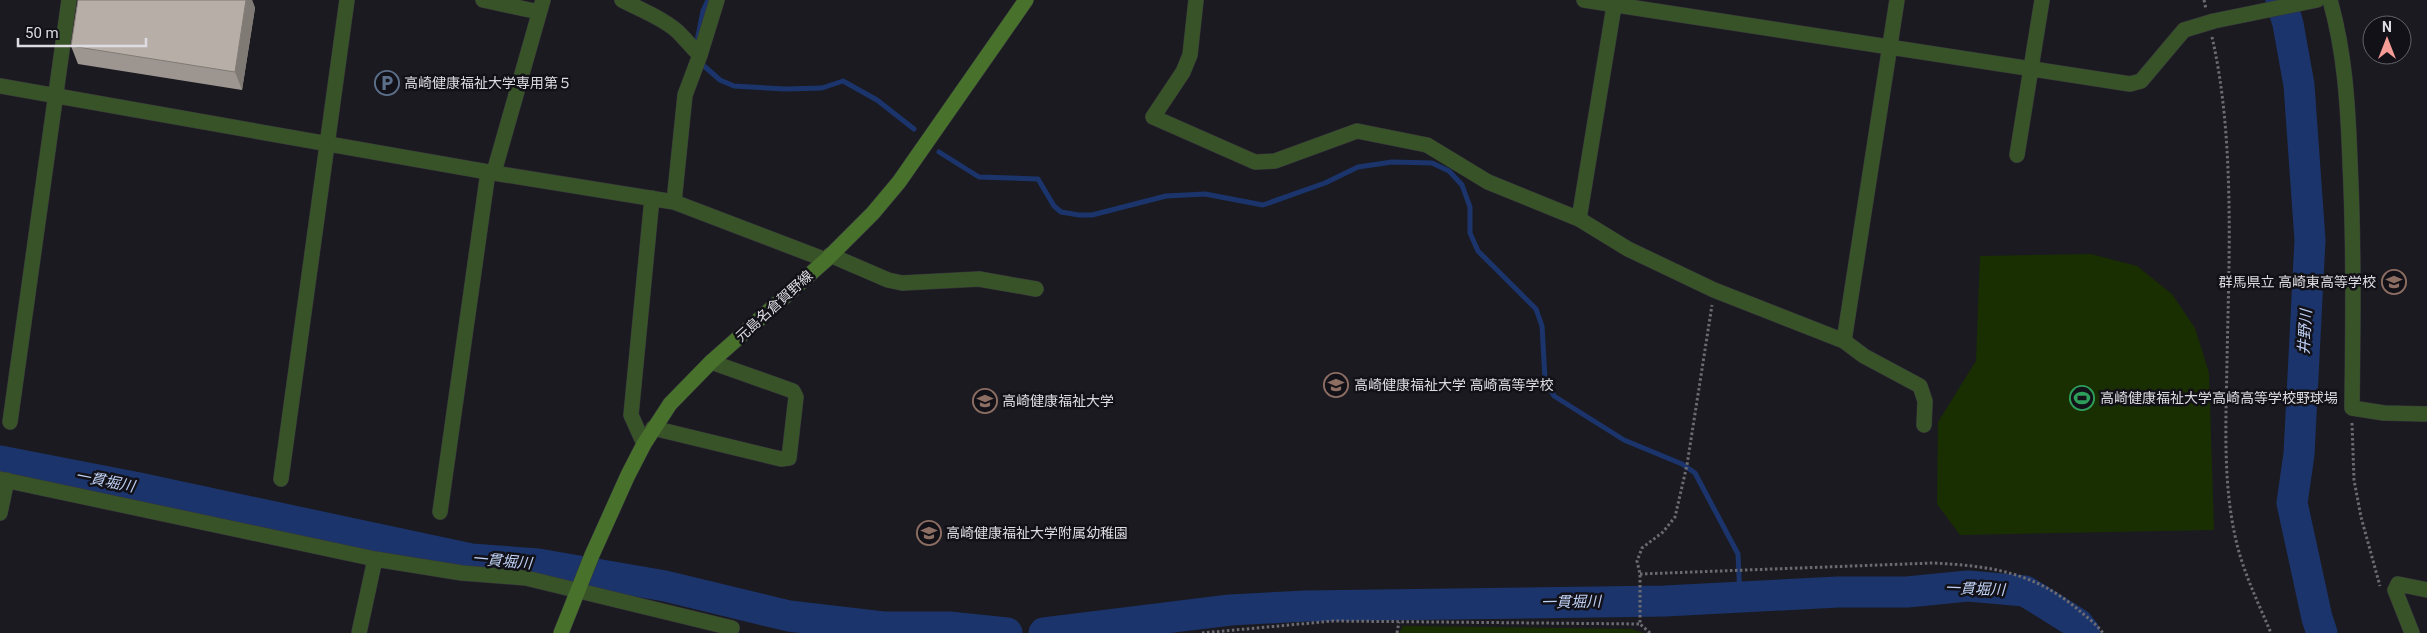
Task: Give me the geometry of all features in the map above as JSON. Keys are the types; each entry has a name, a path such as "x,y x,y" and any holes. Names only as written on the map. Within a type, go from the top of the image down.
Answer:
{"main road":[{"name":"元島名倉賀野線","path":"561,633 592,555 644,444 670,404 711,362 828,257 873,213 899,182 1026,0"}],"street":[{"path":"10,422 68,0"},
{"path":"281,479 347,0"},
{"path":"440,512 491,172 541,6 483,0"},
{"path":"622,0 681,34 686,43 700,55"},
{"path":"674,202 685,94 700,55 717,0"},
{"path":"1196,0 1190,55 1183,72 1153,117 1255,162 1275,161 1358,131 1427,145 1488,182 1579,219 1628,249 1714,290 1844,341 1864,356 1920,386 1925,401 1924,424"},
{"path":"1584,0 1614,2 2130,84 2141,82 2184,30 2211,22 2317,0"},
{"path":"1844,341 1898,0"},
{"path":"2017,155 2042,0"},
{"path":"2330,0 2340,36 2347,88 2353,216 2352,408 2384,413 2427,414"},
{"path":"1579,219 1614,2"},
{"path":"0,86 327,144 674,202 888,280 902,282 979,279 1036,289"},
{"path":"644,444 631,415 652,198"},
{"path":"653,428 781,459 789,458 796,397 792,391 711,362"},
{"path":"0,513 4,480 375,559 462,573 526,578 732,628"},
{"path":"359,633 375,559"},
{"path":"2412,633 2395,590 2398,584 2427,590"}],"path":[{"path":"2204,0 2211,22 2221,86 2226,136 2229,288 2226,429 2230,501 2239,552 2271,633"},
{"path":"1640,624 1640,574 1637,560 1642,548 1663,532 1675,516 1687,465 1714,290"},
{"path":"2352,408 2354,480 2371,556"},
{"path":"1640,574 1933,563 1973,565 2031,578 2062,595 2103,633"},
{"path":"1202,633 1333,621 1640,624 1650,633"},
{"path":"1397,633 1399,622"}],"green space":[{"name":"高崎健康福祉大学高崎高等学校野球場","path":"2091,254 2137,266 2172,294 2195,328 2209,373 2214,530 1960,535 1937,504 1938,422 1976,361 1980,256"},
{"path":"1403,626 1632,629 1644,633 1399,633"}],"building":[{"path":"78,0 246,0 235,72 71,46"}],"waterway":[{"path":"697,41 703,11 708,0"},
{"name":"井野川","path":"2281,0 2288,24 2299,85 2310,240 2299,454 2292,503 2322,633"},
{"path":"704,66 720,80 734,86 785,89 822,88 843,81 877,100 914,129"},
{"path":"939,152 979,177 1038,179 1054,206 1061,212 1079,215 1092,215 1166,196 1205,194 1263,205 1325,183 1358,167 1392,162 1432,163 1449,171 1462,185 1470,207 1470,233 1478,251 1536,309 1542,326 1545,379 1554,396 1624,440 1682,464 1695,473 1738,554 1740,598"},
{"name":"一貫堀川","path":"0,461 139,488 471,559 538,564 665,586 789,616 883,627 949,627 1007,633"},
{"name":"一貫堀川","path":"1044,633 1230,610 1306,606 1665,601 1838,592 1907,592 1968,586 2025,591 2078,624 2085,633"}],"place":[{"name":"高崎健康福祉大学専用第５","path":"387,83"},
{"name":"群馬県立 高崎東高等学校","path":"2394,282"},
{"name":"高崎健康福祉大学 高崎高等学校","path":"1336,385"},
{"name":"高崎健康福祉大学高崎高等学校野球場","path":"2082,398"},
{"name":"高崎健康福祉大学","path":"985,401"},
{"name":"高崎健康福祉大学附属幼稚園","path":"929,533"}]}
